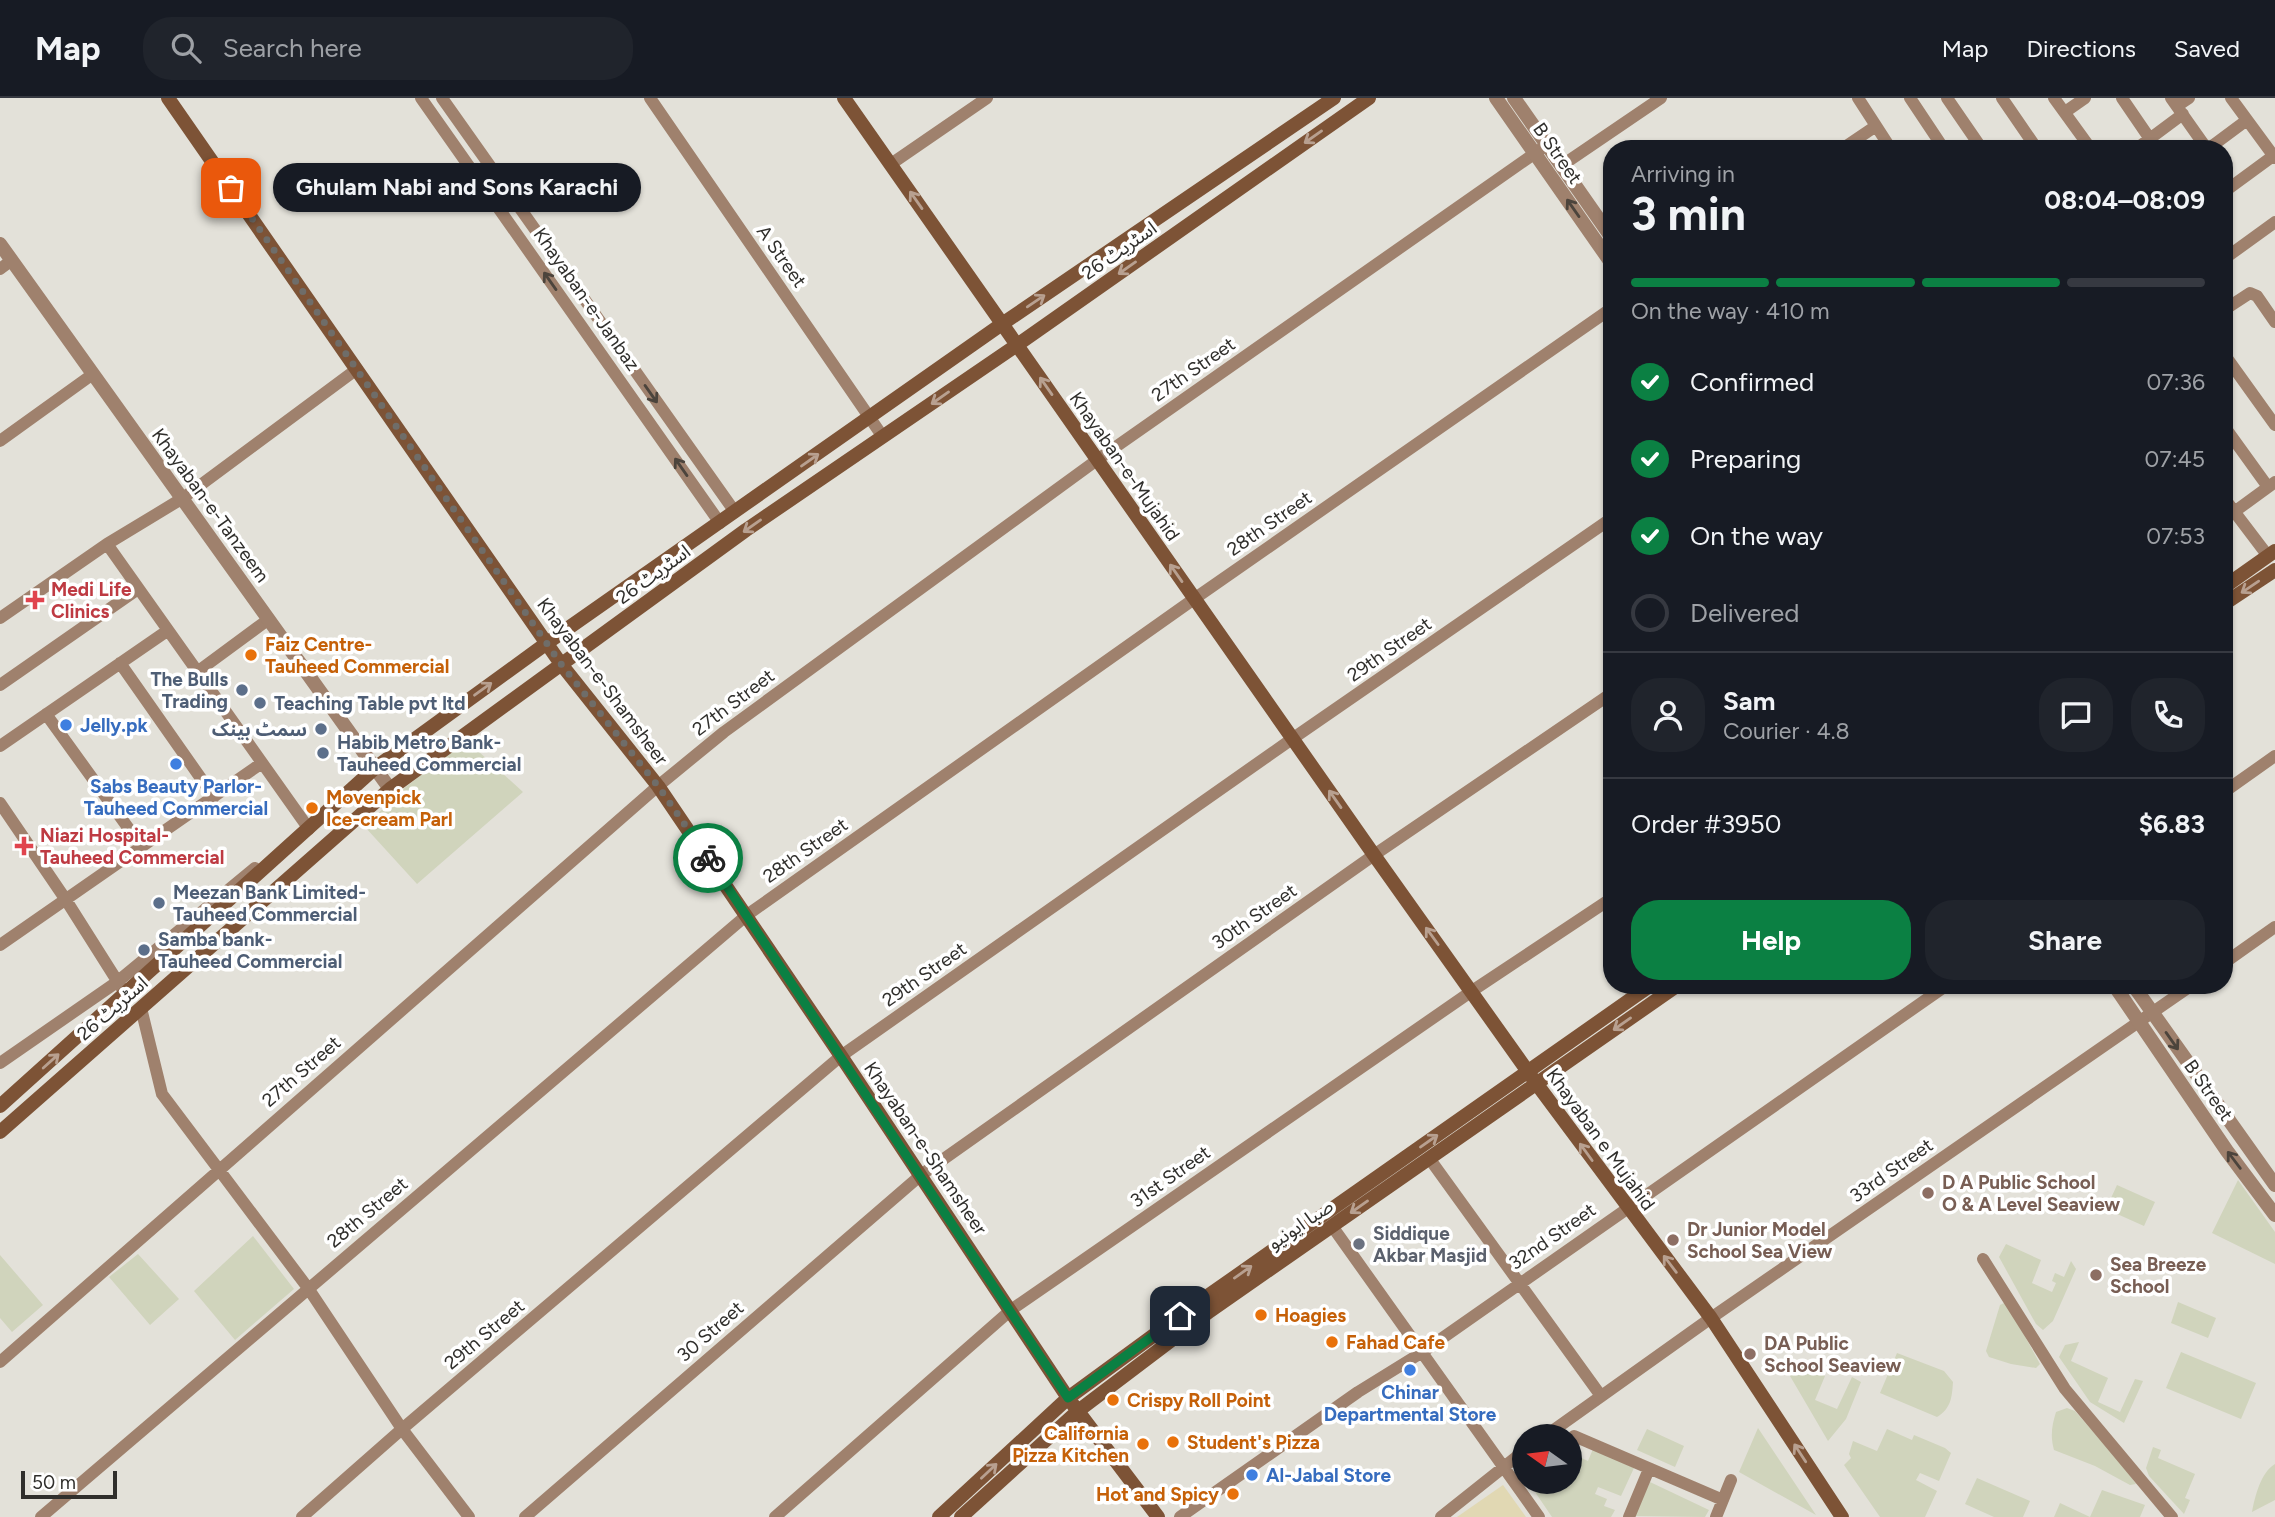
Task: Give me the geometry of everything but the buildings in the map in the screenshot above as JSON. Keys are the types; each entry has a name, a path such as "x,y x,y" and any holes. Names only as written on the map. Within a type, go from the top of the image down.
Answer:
{"main road":[{"name":"Khayaban-e-Shamsheer","path":"168,98 561,664 658,786 747,915 1068,1398 1152,1515"},
{"name":"Khayaban-e-Mujahid","path":"844,98 1374,855"},
{"name":"اسٹریٹ 26","path":"0,1106 121,988 375,768 547,643 1002,324 1334,98"},
{"name":"اسٹریٹ 26","path":"0,1132 390,789 746,530 1017,345 1369,98"},
{"path":"2233,582 2273,559"},
{"path":"2233,596 2273,559"},
{"name":"Khayaban e Mujahid","path":"1374,855 1532,1077 1711,1318 1842,1517"},
{"name":"صبا ایونیو","path":"961,1517 1078,1411 1210,1311 1429,1158 1639,994"},
{"name":"صبا ایونیو","path":"939,1517 1068,1398 1213,1293 1532,1077 1664,994"}],"street":[{"name":"Khayaban-e-Janbaz","path":"422,98 720,523"},
{"name":"Khayaban-e-Janbaz","path":"442,98 736,512"},
{"name":"A Street","path":"650,98 883,437"},
{"path":"891,164 988,98"},
{"name":"B Street","path":"1496,98 1541,150 1561,166 1603,225"},
{"name":"B Street","path":"1514,98 1541,150 1603,250"},
{"path":"1561,166 1661,98"},
{"path":"1858,98 1885,140"},
{"path":"1910,98 1938,140"},
{"path":"1947,98 1976,140"},
{"path":"2054,98 2085,140"},
{"path":"2065,112 2085,98"},
{"path":"2122,98 2150,139 2177,106 2189,98"},
{"path":"2231,98 2274,157 2233,186"},
{"path":"2007,100 2031,140"},
{"path":"2177,106 2202,140"},
{"path":"2220,140 2247,120"},
{"path":"1855,140 1876,126"},
{"name":"27th Street","path":"0,1362 658,786 724,732 1097,460 1541,150"},
{"path":"2233,253 2274,226"},
{"name":"Khayaban-e-Tanzeem","path":"0,244 6,264 93,374 390,789"},
{"path":"2233,304 2250,293 2256,296 2275,323"},
{"name":"28th Street","path":"41,1517 747,915 1194,599 1603,315"},
{"path":"2233,367 2275,425"},
{"path":"0,618 107,544 183,498 357,369"},
{"path":"0,441 93,374"},
{"path":"2233,437 2271,485 2234,512 2273,559"},
{"name":"29th Street","path":"302,1517 841,1056 1603,524"},
{"path":"107,544 308,827"},
{"path":"0,685 138,589"},
{"path":"197,672 270,619"},
{"path":"0,746 167,631"},
{"path":"120,663 214,797"},
{"name":"30th Street","path":"921,1175 1374,855 1603,698"},
{"path":"46,714 142,847"},
{"path":"2233,786 2275,756"},
{"path":"0,945 262,763"},
{"path":"0,803 66,900 121,988 0,1063"},
{"name":"31st Street","path":"775,1517 1011,1310 1472,991 1603,904"},
{"path":"2233,957 2275,927"},
{"name":"32nd Street","path":"1180,1517 1358,1392 1421,1353 1934,994"},
{"name":"B Street","path":"2120,994 2227,1151 2275,1215"},
{"name":"B Street","path":"2139,994 2275,1185"},
{"name":"33rd Street","path":"1562,1424 2180,994"},
{"path":"141,1008 162,1094 308,1288 402,1429 469,1517"},
{"path":"1429,1158 1601,1396"},
{"name":"30 Street","path":"525,1517 921,1175"},
{"path":"1332,1226 1539,1517"},
{"path":"1983,1259 2066,1389 2172,1517"},
{"path":"1582,1440 1723,1500"},
{"path":"1441,1517 1512,1460"},
{"path":"1629,1517 1649,1469"},
{"path":"1716,1517 1731,1480"}],"green space":[{"path":"466,740 523,792 417,884 365,827 398,793"},
{"path":"2238,1180 2275,1232 2275,1264 2212,1233"},
{"path":"2117,1185 2155,1202 2144,1226 2106,1209"},
{"path":"253,1236 294,1289 235,1340 194,1291"},
{"path":"2006,1244 2041,1260 2032,1283 2052,1292 2056,1283 2052,1281 2055,1273 2064,1277 2071,1261 2076,1269 2053,1321 2043,1330 2036,1324 1999,1257"},
{"path":"138,1254 179,1299 150,1325 109,1277"},
{"path":"0,1255 43,1305 12,1332 0,1318"},
{"path":"2178,1302 2216,1318 2208,1338 2171,1323"},
{"path":"2000,1305 2008,1305 2040,1364 2036,1368 1989,1357 1986,1351"},
{"path":"2079,1342 2071,1361 2108,1378 2098,1402 2120,1412 2135,1379 2143,1381 2124,1423 2090,1402 2059,1357 2065,1345"},
{"path":"2181,1352 2256,1383 2241,1419 2166,1388"},
{"path":"1897,1353 1944,1371 1953,1382 1951,1398 1942,1414 1937,1417 1880,1393"},
{"path":"1798,1364 1825,1376 1815,1400 1837,1409 1852,1377 1861,1382 1846,1419 1828,1441 1790,1376"},
{"path":"2067,1408 2075,1411 2136,1484 2130,1485 2095,1466 2054,1450 2052,1431 2056,1412"},
{"path":"1758,1428 1816,1515 1739,1472"},
{"path":"1647,1429 1684,1446 1675,1467 1637,1450"},
{"path":"1887,1429 1912,1440 1914,1435 1951,1453 1939,1481 1920,1473 1916,1480 1937,1491 1925,1517 1880,1517 1844,1465 1851,1458 1849,1454 1853,1441 1877,1451"},
{"path":"2153,1447 2161,1450 2158,1458 2195,1474 2185,1498 2190,1500 2184,1514 2149,1476 2146,1468"},
{"path":"1593,1449 1634,1468 1621,1496 1598,1487 1595,1494 1607,1499 1604,1506 1615,1510 1611,1517 1552,1517 1536,1494 1582,1494 1582,1458 1588,1461"},
{"path":"2275,1464 2275,1500 2252,1512 2262,1478"},
{"path":"1977,1478 2030,1501 2023,1517 1994,1517 1965,1504"},
{"path":"1650,1482 1709,1510 1705,1517 1634,1516"},
{"path":"2102,1490 2145,1505 2140,1517 2090,1517"},
{"path":"2060,1503 2090,1517 2054,1517"}],"sand":[{"path":"1503,1485 1526,1517 1457,1517"}],"way so far":[{"path":"231,188 561,664 658,786 708,858"}],"place":[{"name":"Ghulam Nabi and Sons Karachi","path":"231,188"},
{"name":"Medi Life Clinics","path":"35,600"},
{"name":"Faiz Centre- Tauheed Commercial","path":"251,655"},
{"name":"The Bulls Trading","path":"242,690"},
{"name":"Teaching Table pvt ltd","path":"260,703"},
{"name":"Jelly.pk","path":"66,725"},
{"name":"سمٹ بینک","path":"321,729"},
{"name":"Habib Metro Bank- Tauheed Commercial","path":"323,753"},
{"name":"Sabs Beauty Parlor- Tauheed Commercial","path":"176,764"},
{"name":"Movenpick Ice-cream Parl","path":"312,808"},
{"name":"Niazi Hospital- Tauheed Commercial","path":"24,846"},
{"name":"Meezan Bank Limited- Tauheed Commercial","path":"159,903"},
{"name":"Samba bank- Tauheed Commercial","path":"144,950"},
{"name":"D A Public School O & A Level Seaview","path":"1928,1193"},
{"name":"Dr Junior Model School Sea View","path":"1673,1240"},
{"name":"Siddique Akbar Masjid","path":"1359,1244"},
{"name":"Sea Breeze School","path":"2096,1275"},
{"name":"Hoagies","path":"1261,1315"},
{"name":"Fahad Cafe","path":"1332,1342"},
{"name":"DA Public School Seaview","path":"1750,1354"},
{"name":"Chinar Departmental Store","path":"1410,1370"},
{"name":"Crispy Roll Point","path":"1113,1400"},
{"name":"Student's Pizza","path":"1173,1442"},
{"name":"California Pizza Kitchen","path":"1143,1444"},
{"name":"Al-Jabal Store","path":"1252,1475"},
{"name":"Hot and Spicy","path":"1233,1494"}],"route":[{"path":"708,858 1068,1398 1180,1316"}]}
